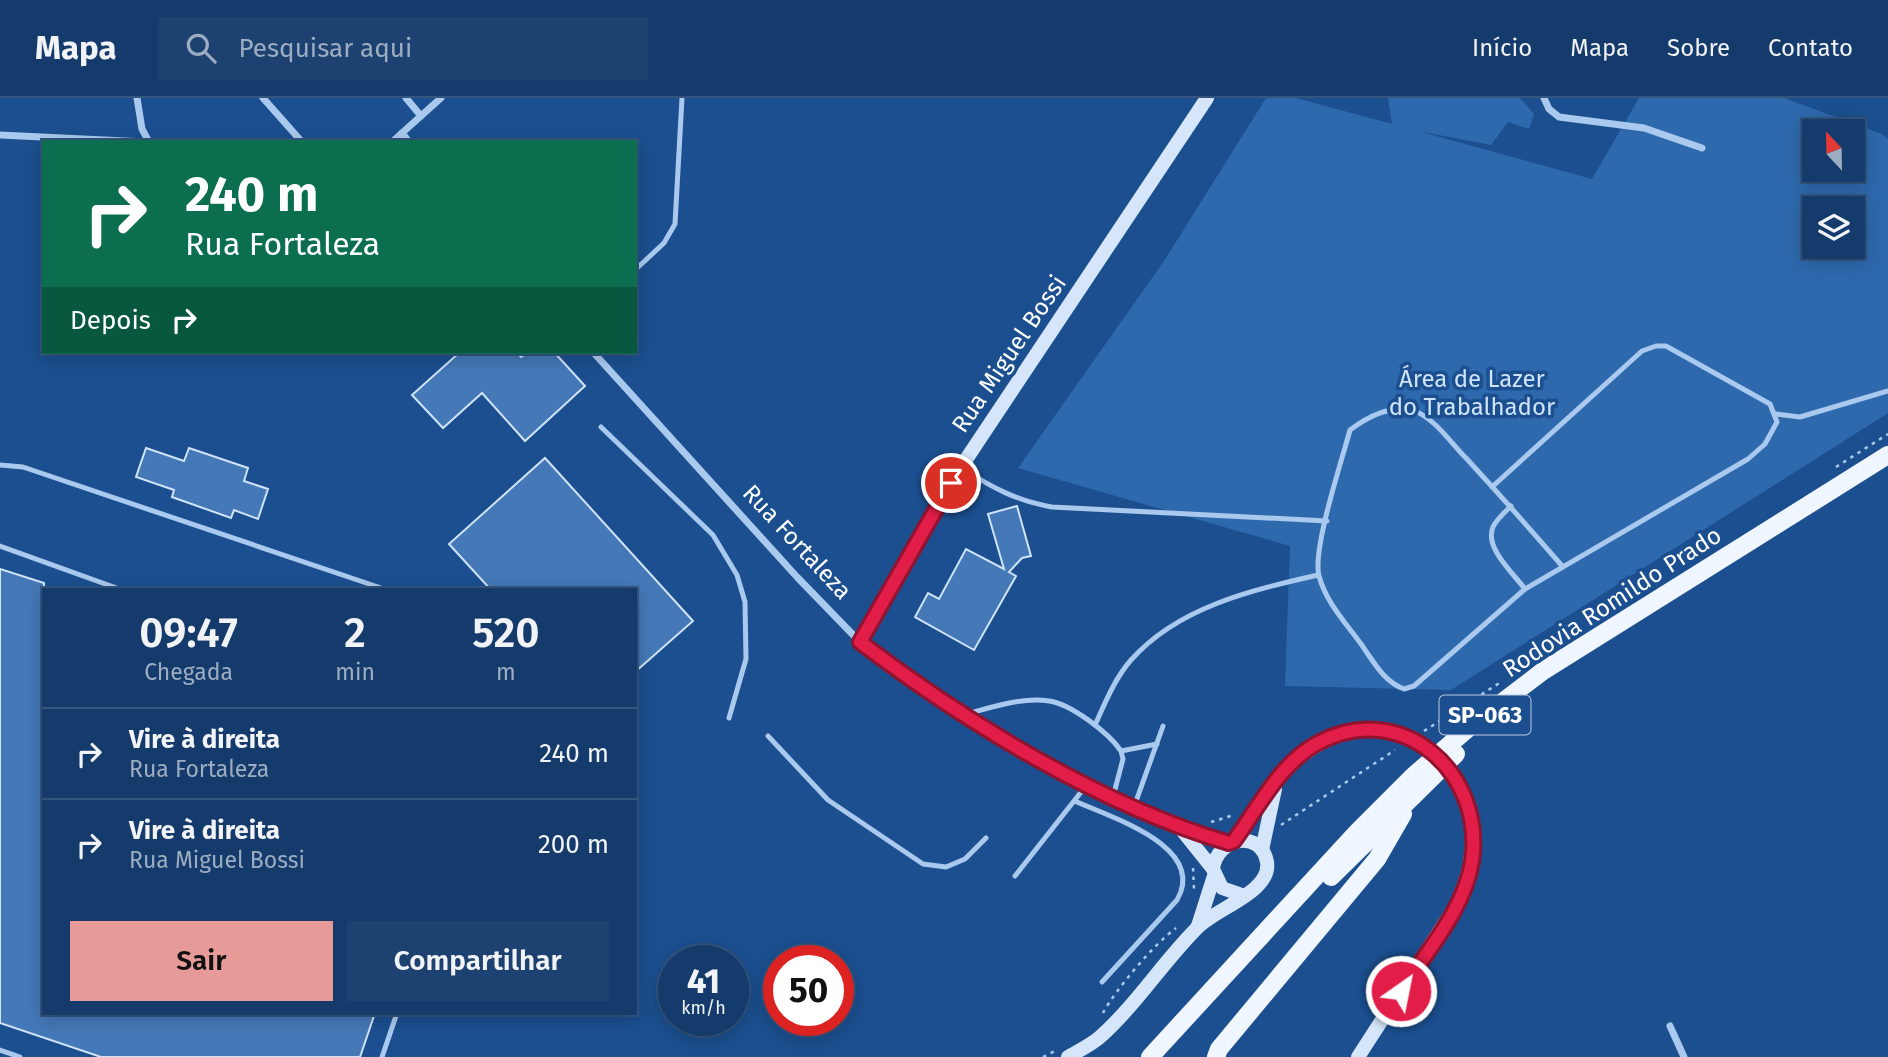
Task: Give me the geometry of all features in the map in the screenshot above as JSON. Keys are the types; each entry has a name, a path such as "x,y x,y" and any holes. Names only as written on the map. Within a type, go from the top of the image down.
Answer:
{"main road":[{"name":"Rua Miguel Bossi","path":"860,642 961,467 1207,98"},
{"name":"Rodovia Romildo Prado","path":"1162,1049 1357,832 1413,776 1471,726 1543,671 1888,455"},
{"name":"Rodovia Romildo Prado","path":"1148,1057 1162,1049 1270,937 1478,732 1547,678 1888,467"},
{"name":"Rua Fortaleza","path":"860,642 964,715 1088,784 1181,829 1198,841 1214,872"},
{"path":"1064,1053 1099,1038 1191,924 1214,872 1220,851 1250,820 1293,761 1315,745 1355,731 1377,729 1412,739 1443,761 1465,797 1474,837 1466,884 1457,904 1358,1057"},
{"path":"1262,850 1277,780"},
{"path":"1216,1057 1219,1049 1377,859 1415,794"},
{"path":"1191,924 1256,890 1265,878 1268,864 1262,850 1252,843 1198,841"},
{"path":"1214,872 1222,888 1242,895"}],"street":[{"path":"137,98 146,140"},
{"path":"263,98 300,140"},
{"path":"406,98 421,116"},
{"path":"394,140 440,98"},
{"path":"1544,98 1549,109 1559,117 1644,128 1702,148"},
{"path":"402,133 407,140"},
{"path":"0,135 105,140"},
{"name":"Rua Fortaleza","path":"595,354 797,577 860,642"},
{"path":"1670,1026 1684,1057"}],"lane":[{"path":"637,268 664,243 676,223 682,98"},
{"path":"1492,487 1642,351 1656,346 1666,346 1770,404 1777,422 1765,444 1748,459 1563,567 1525,589 1413,686 1404,690 1395,686 1382,673 1326,598 1318,575 1317,565 1350,430 1376,415 1398,408 1415,411 1434,424 1492,487 1511,506 1563,567"},
{"path":"1776,414 1800,417 1888,391"},
{"path":"601,427 713,535 737,575 744,602 746,659 729,718"},
{"path":"0,465 23,467 381,588"},
{"path":"961,467 998,492 1024,502 1052,507 1327,521"},
{"path":"1511,506 1493,526 1490,537 1495,550 1525,589"},
{"path":"0,546 116,588"},
{"path":"1095,725 1108,694 1130,661 1160,633 1201,609 1318,575"},
{"path":"964,715 1006,703 1050,701 1095,725 1121,751 1123,759 1113,797"},
{"path":"1134,807 1163,726"},
{"path":"768,736 828,800 923,864 946,867 965,859 986,838"},
{"path":"1121,751 1157,744"},
{"path":"1015,876 1088,784"},
{"path":"1075,801 1162,842 1175,855 1181,874 1181,893 1177,900 1102,982"},
{"path":"382,1057 396,1015"},
{"path":"0,1051 20,1057"}],"path":[{"path":"1832,470 1888,434"},
{"path":"1416,736 1506,679"},
{"path":"1268,825 1276,827 1289,822 1404,744"},
{"path":"1195,897 1192,855 1209,822 1234,815 1250,820"},
{"path":"1100,1017 1110,1000 1164,937 1191,924"},
{"path":"1042,1057 1064,1053"}],"green space":[{"name":"Área de Lazer do Trabalhador","path":"1266,98 1296,98 1392,124 1388,98 1520,98 1534,114 1529,129 1508,122 1491,145 1418,131 1592,179 1639,98 1784,98 1841,119 1802,119 1802,182 1866,182 1866,128 1888,139 1888,413 1451,690 1285,686 1290,546 1018,468 1164,261"}],"building":[{"path":"458,354 518,354 521,357 525,354 556,354 585,386 525,441 482,393 443,428 412,395"},
{"path":"146,448 184,461 189,448 248,468 244,481 268,489 258,519 234,510 231,518 172,497 174,490 136,477"},
{"path":"545,458 693,621 637,670 637,588 489,588 449,544"},
{"path":"1017,506 1031,556 1022,558 1009,572 1016,576 974,650 915,617 928,593 939,599 966,549 1004,569 988,514"},
{"path":"0,569 44,583 42,1015 374,1015 360,1057 101,1057 0,1023"}],"route":[{"path":"951,483 860,642 981,727 1113,797 1181,829 1229,843 1234,841 1293,761 1315,745 1334,736 1377,729 1395,733 1412,739 1443,761 1465,797 1471,818 1474,837 1472,863 1457,904 1401,991"}]}
